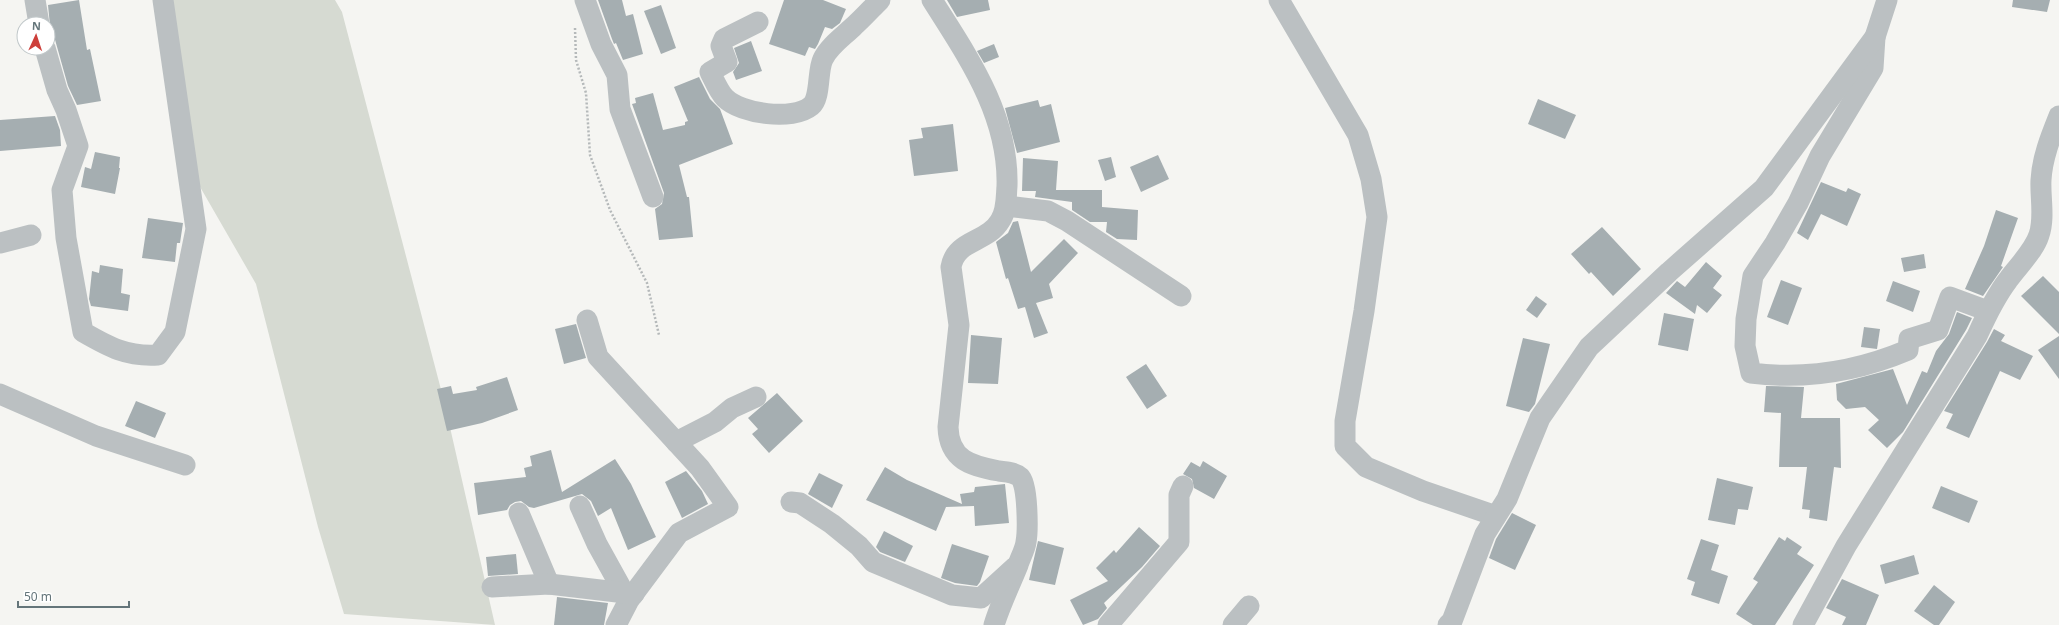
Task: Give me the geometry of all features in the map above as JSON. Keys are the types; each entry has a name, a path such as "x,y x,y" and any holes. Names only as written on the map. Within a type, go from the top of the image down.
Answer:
{"street":[{"path":"35,0 37,16"},
{"path":"47,56 78,146 62,190 66,238 83,332 113,350 142,356 158,355 175,332 196,229 163,0"},
{"path":"585,0 601,44 617,75 620,108 653,197"},
{"path":"758,22 724,39 721,46 726,62 710,72 724,98 738,107 748,111 794,113 805,110 813,105 816,98 823,59 834,45 880,0"},
{"path":"932,0 968,57 988,94 1003,140 1007,177 1006,206 1000,221 994,228 962,248 953,258 951,277 959,325 948,435 954,451 965,462 981,468 1012,473 1020,477 1024,484 1026,544 994,625"},
{"path":"1280,0 1358,135 1371,179 1377,217 1364,311 1345,421 1345,446 1366,467 1423,491 1496,516"},
{"path":"1887,0 1875,37 1873,68 1820,156 1775,243 1753,276 1746,319 1745,346 1751,373 1776,376 1834,373 1878,362 1908,350 1909,339 1938,330 1950,297 1988,311"},
{"path":"1450,624 1485,534 1507,499 1540,418 1589,347 1669,272 1764,188 1875,37"},
{"path":"1803,625 1846,546 1977,336 1988,311 2007,280 2036,243 2040,234 2041,178 2044,160 2059,116"},
{"path":"1006,206 1048,211 1067,221 1181,296"},
{"path":"0,243 31,235"},
{"path":"587,320 598,357 700,468 728,507 679,533 628,593 616,625"},
{"path":"0,394 96,436 185,465"},
{"path":"676,442 715,422 732,408 756,397"},
{"path":"1108,625 1182,539 1178,495 1183,486"},
{"path":"791,502 800,503 832,524 859,546 873,562 952,595 981,598 1018,564"},
{"path":"580,506 597,544 628,593"},
{"path":"519,513 549,584"},
{"path":"492,587 549,584 628,593"}],"path":[{"path":"575,23 576,60 586,93 590,155 610,210 647,283 660,335"}],"shaded area":[{"path":"166,0 335,0 342,12 444,401 495,625 344,614 318,527 256,284 188,166"}],"building":[{"path":"79,0 87,50 90,49 101,101 77,105 68,86 56,43 56,16 49,16 48,5"},
{"path":"598,0 622,0 626,16 633,14 643,54 623,60 616,43 614,44"},
{"path":"784,0 823,0 846,9 840,23 832,29 825,27 815,49 809,47 805,56 769,44"},
{"path":"947,0 988,0 990,10 957,17"},
{"path":"2013,0 2050,0 2047,12 2012,7"},
{"path":"661,5 676,48 661,54 644,11"},
{"path":"751,41 762,71 736,80 733,72 739,63 734,48"},
{"path":"994,44 999,57 984,63 977,51"},
{"path":"699,77 710,99 720,109 733,144 679,165 687,197 689,197 693,237 659,240 655,209 662,204 664,193 632,104 636,103 635,98 653,93 663,130 685,125 685,122 688,121 674,87"},
{"path":"1538,99 1576,115 1565,139 1528,124"},
{"path":"1038,100 1040,107 1051,104 1060,142 1017,153 1005,108"},
{"path":"55,116 60,130 61,146 0,151 0,120"},
{"path":"953,124 958,171 914,176 909,140 923,138 921,128"},
{"path":"95,152 120,157 120,168 115,194 81,187 85,167 91,169"},
{"path":"1158,155 1169,179 1141,192 1130,167"},
{"path":"1111,157 1116,177 1105,181 1098,160"},
{"path":"1023,158 1058,161 1056,190 1102,190 1102,207 1138,210 1137,240 1117,239 1106,232 1107,222 1090,222 1072,210 1072,202 1035,197 1036,191 1022,191"},
{"path":"1821,182 1846,192 1848,188 1861,194 1847,226 1821,214 1808,240 1797,233"},
{"path":"1996,210 2018,218 2001,266 2003,267 1983,296 1965,289 1984,246"},
{"path":"148,218 183,223 180,243 177,243 175,262 142,258"},
{"path":"1018,221 1031,272 1064,239 1078,253 1049,284 1053,298 1036,303 1048,333 1034,338 1025,307 1018,309 1008,278 1006,279 996,242 1008,233 1013,222"},
{"path":"1602,227 1641,269 1613,296 1591,272 1589,274 1571,254"},
{"path":"1924,254 1926,268 1904,272 1901,258"},
{"path":"1706,262 1722,276 1713,288 1722,295 1707,313 1697,305 1695,314 1666,293 1677,281 1685,287"},
{"path":"100,265 123,269 121,293 130,295 128,311 91,306 89,299 92,271 99,273"},
{"path":"2043,276 2059,292 2059,334 2021,296"},
{"path":"1781,280 1802,288 1788,325 1767,317"},
{"path":"1893,281 1920,291 1913,312 1886,301"},
{"path":"1536,296 1547,304 1537,318 1526,310"},
{"path":"1957,312 1972,318 1966,330 1903,432 1887,448 1868,430 1879,420 1865,407 1846,409 1837,400 1836,384 1893,369 1907,405 1922,371 1927,373 1936,351 1949,334"},
{"path":"1664,313 1694,319 1688,351 1658,345"},
{"path":"576,324 586,358 564,364 555,329"},
{"path":"1864,327 1880,329 1877,349 1861,347"},
{"path":"1994,329 2005,335 2001,341 2033,356 2020,380 2000,371 1969,438 1946,428 1953,414 1944,411"},
{"path":"971,335 1002,338 998,384 968,383"},
{"path":"2059,336 2059,379 2038,350"},
{"path":"1523,338 1550,344 1535,404 1529,412 1506,406"},
{"path":"1146,364 1167,396 1147,409 1126,377"},
{"path":"507,377 518,410 482,423 447,431 437,389 451,386 453,394 477,390 476,387"},
{"path":"1766,386 1804,387 1801,418 1840,418 1841,468 1834,467 1827,521 1809,518 1810,510 1802,509 1807,467 1779,467 1781,413 1764,412"},
{"path":"777,393 803,421 769,453 752,434 758,429 748,418"},
{"path":"136,401 166,413 155,438 125,426"},
{"path":"551,450 562,492 615,459 631,484 656,537 628,550 611,508 598,516 591,501 582,494 534,508 529,507 521,501 515,502 510,505 507,510 478,515 474,483 526,477 524,468 532,466 530,456"},
{"path":"1203,461 1227,476 1214,499 1194,488 1192,479 1183,474 1191,462 1200,467"},
{"path":"885,467 907,480 962,504 960,494 974,492 975,487 1005,484 1009,523 975,526 974,506 946,507 936,531 866,500"},
{"path":"686,471 702,491 708,504 682,518 665,482"},
{"path":"819,473 843,485 832,508 808,494"},
{"path":"1717,478 1753,487 1748,510 1738,509 1735,525 1708,520"},
{"path":"1941,486 1978,501 1969,523 1932,508"},
{"path":"1512,513 1536,525 1515,570 1489,558 1496,539"},
{"path":"1139,527 1160,546 1142,567 1104,603 1107,608 1098,619 1083,625 1070,600 1108,581 1096,568 1114,550 1116,553"},
{"path":"884,531 913,546 905,562 880,552 876,547"},
{"path":"1779,537 1785,541 1787,537 1802,547 1797,554 1814,565 1775,625 1753,625 1736,614 1758,582 1753,579"},
{"path":"1701,539 1719,545 1711,570 1728,576 1719,604 1691,595 1695,582 1687,579"},
{"path":"1038,541 1064,548 1055,585 1029,580"},
{"path":"952,544 989,556 980,582 977,586 955,583 941,578"},
{"path":"516,554 518,574 488,576 486,557"},
{"path":"1914,555 1919,574 1885,584 1880,565"},
{"path":"1842,579 1879,595 1866,625 1842,625 1846,617 1826,608"},
{"path":"1934,585 1955,602 1939,625 1934,625 1914,611"},
{"path":"557,597 608,603 604,625 554,625"}]}
